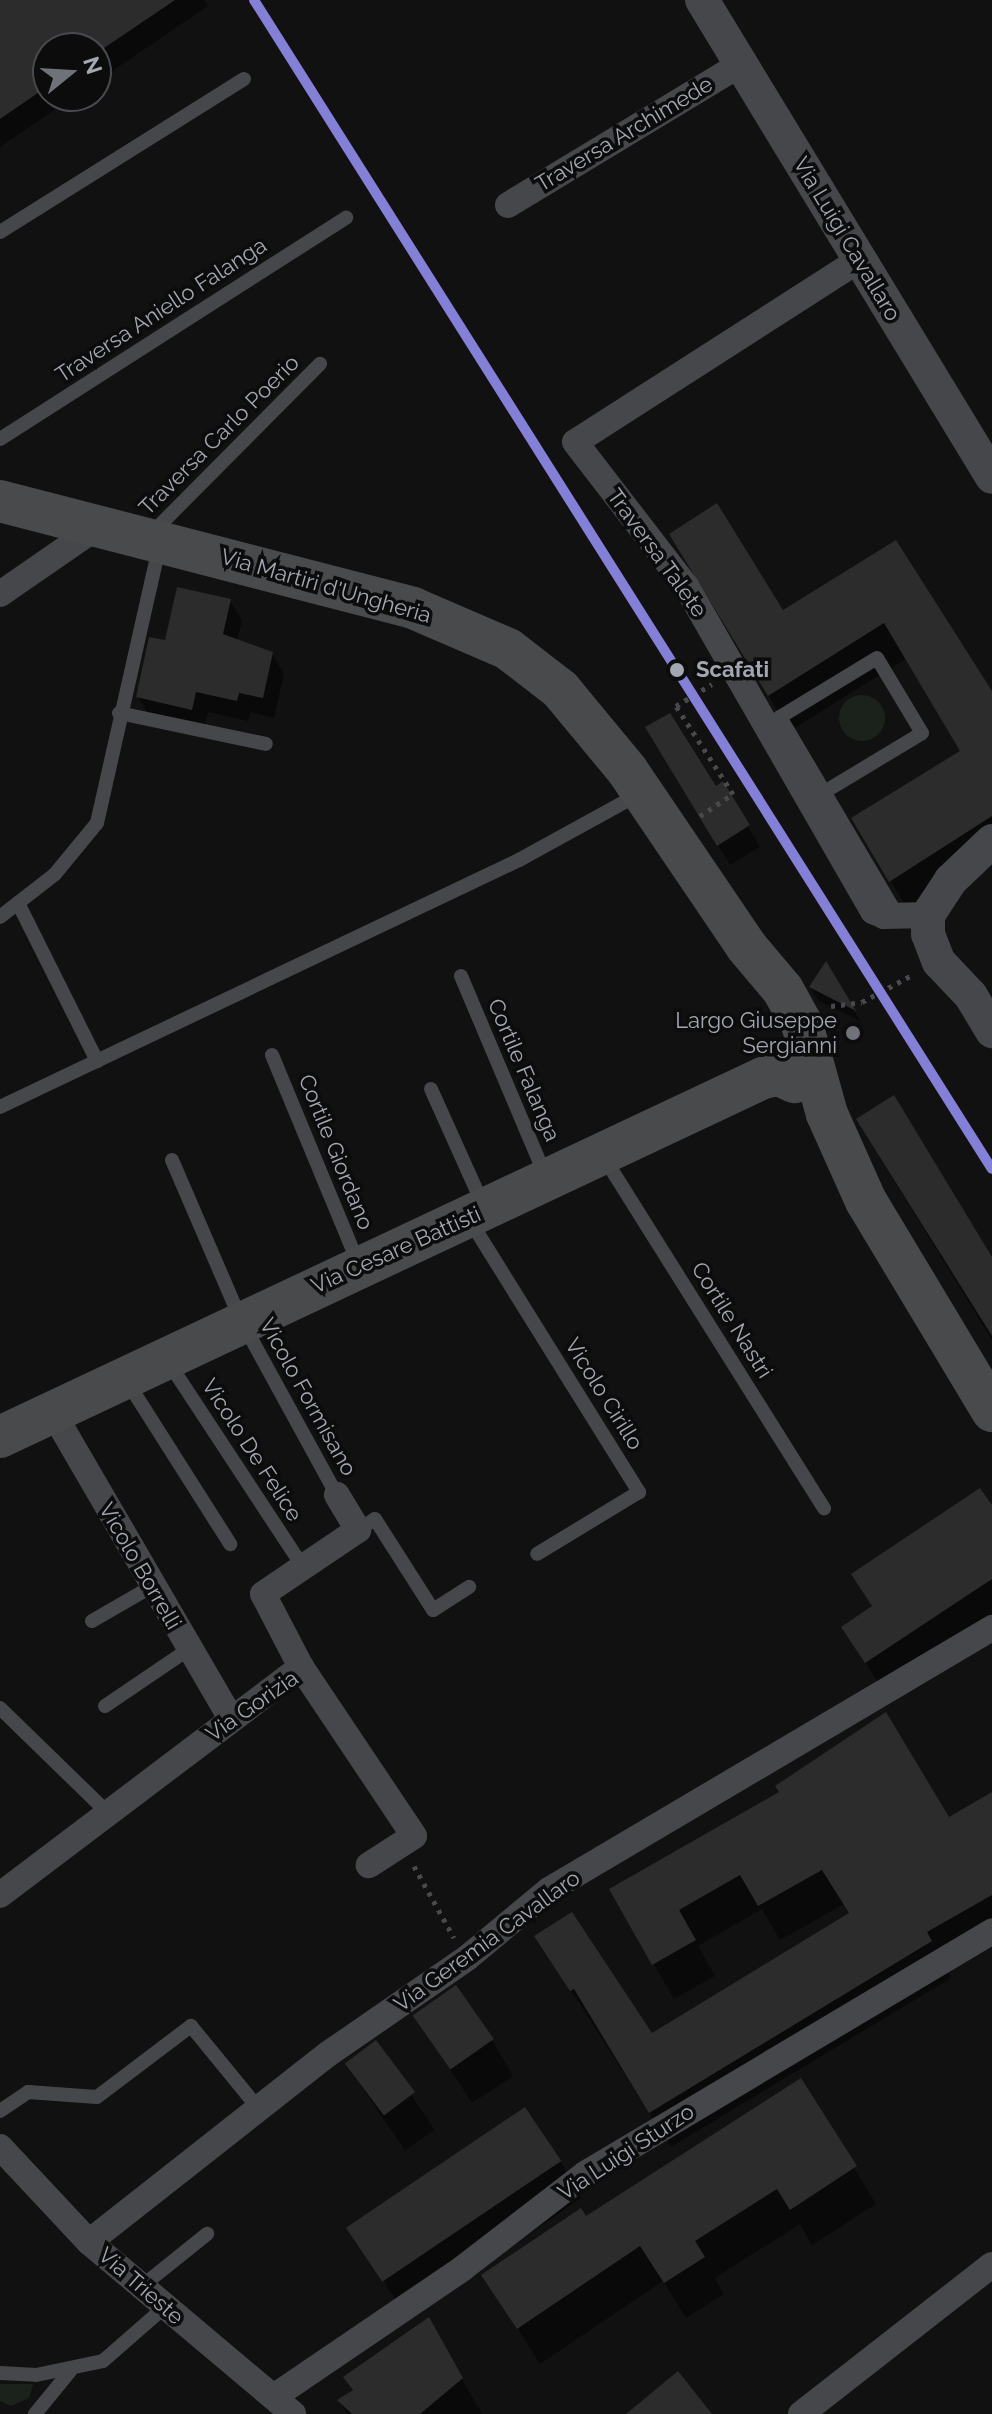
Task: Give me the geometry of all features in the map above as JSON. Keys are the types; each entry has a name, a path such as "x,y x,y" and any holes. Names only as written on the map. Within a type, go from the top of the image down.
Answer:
{"main road":[{"name":"Via Martiri d'Ungheria","path":"0,501 155,537 413,608 508,649 560,689 643,792 746,946 776,980 797,1014 803,1068"},
{"name":"Via Martiri d'Ungheria","path":"746,946 803,1068"},
{"name":"Via Cesare Battisti","path":"0,1437 241,1320 478,1215 763,1078 803,1068"},
{"path":"803,1068 866,1201 992,1411"}],"street":[{"name":"Via Luigi Cavallaro","path":"702,0 992,477"},
{"name":"Traversa Archimede","path":"508,205 741,64"},
{"name":"Traversa Talete","path":"859,260 575,442 686,586 873,911 913,915"},
{"path":"0,594 100,525"},
{"path":"992,841 913,915 928,934 939,962 982,989 992,1031"},
{"name":"Vicolo Borrelli","path":"52,1411 151,1587 231,1719"},
{"path":"301,1667 263,1594 358,1530 337,1495"},
{"name":"Via Geremia Cavallaro","path":"89,2242 259,2109 467,1958 549,1890 992,1628"},
{"name":"Via Gorizia","path":"0,1895 106,1811 301,1667 414,1836 403,1843"},
{"path":"369,1865 403,1843"},
{"name":"Via Luigi Sturzo","path":"284,2405 585,2174 992,1931"},
{"name":"Via Trieste","path":"0,2147 89,2242 284,2405"},
{"path":"801,2414 992,2265"}],"lane":[{"path":"0,232 244,79"},
{"name":"Traversa Aniello Falanga","path":"0,439 346,218"},
{"name":"Traversa Carlo Poerio","path":"155,537 320,364"},
{"path":"0,917 55,874 97,823 155,537"},
{"path":"826,791 922,733 877,658 780,717 842,819 913,915"},
{"path":"119,713 266,744"},
{"path":"0,1107 519,860 643,792"},
{"path":"18,903 97,1061"},
{"name":"Cortile Falanga","path":"461,976 548,1181"},
{"name":"Cortile Giordano","path":"272,1055 360,1267"},
{"path":"431,1089 478,1215"},
{"name":"Cortile Nastri","path":"603,1156 824,1508"},
{"name":"Vicolo Formisano","path":"172,1160 241,1320 337,1495"},
{"name":"Vicolo Cirillo","path":"478,1215 639,1492 537,1554"},
{"name":"Vicolo De Felice","path":"165,1356 303,1567"},
{"path":"123,1376 230,1544"},
{"path":"358,1530 375,1519 433,1610 469,1587"},
{"path":"92,1621 151,1587"},
{"path":"105,1706 189,1649"},
{"path":"0,1708 106,1811"},
{"path":"0,2111 28,2092 97,2097 191,2026 259,2109"},
{"path":"141,2287 207,2234"},
{"path":"0,2373 71,2370 103,2361 124,2348 165,2307"},
{"path":"35,2414 71,2370"}],"path":[{"path":"687,808 695,819 733,794 676,706 720,679"},
{"path":"797,1014 818,1006 862,1002 939,962"},
{"path":"403,1843 429,1901 467,1958"}],"shaded area":[{"path":"862,695 879,701 885,718 879,735 862,741 845,735 839,718 845,701"},
{"path":"0,2384 33,2384 29,2398 11,2406 0,2401"}],"building":[{"path":"0,0 175,0 112,43 112,32 32,32 32,97 0,119"},
{"path":"717,503 783,610 896,540 992,691 992,816 889,882 851,818 960,751 884,623 768,696 669,534"},
{"path":"177,587 231,599 223,634 273,652 263,698 239,693 237,701 196,692 192,710 136,697 149,637 165,640"},
{"path":"670,713 716,786 723,781 750,825 717,846 645,727"},
{"path":"826,961 856,1011 809,987"},
{"path":"894,1095 992,1257 992,1336 856,1119"},
{"path":"980,1488 992,1505 992,1579 865,1663 841,1627 872,1606 851,1574"},
{"path":"886,1712 949,1817 992,1792 992,1895 927,1932 932,1941 649,2113 574,1989 570,1991 534,1936 572,1912 652,2033 849,1913 822,1870 758,1906 740,1875 679,1910 696,1940 652,1965 609,1889 779,1792 775,1786"},
{"path":"456,1985 494,2039 450,2069 413,2015"},
{"path":"376,2040 415,2092 384,2115 345,2063"},
{"path":"801,2078 857,2166 790,2210 777,2189 695,2241 705,2257 664,2283 640,2246 517,2329 481,2275 581,2208 586,2216"},
{"path":"525,2107 561,2161 382,2282 346,2228"},
{"path":"429,2317 463,2378 420,2414 352,2414 337,2400 353,2390 343,2377"},
{"path":"678,2371 712,2414 626,2414"}],"transit line":[{"path":"254,0 992,1169"}],"place":[{"name":"Scafati","path":"677,670"},
{"name":"Largo Giuseppe Sergianni","path":"853,1033"}]}
